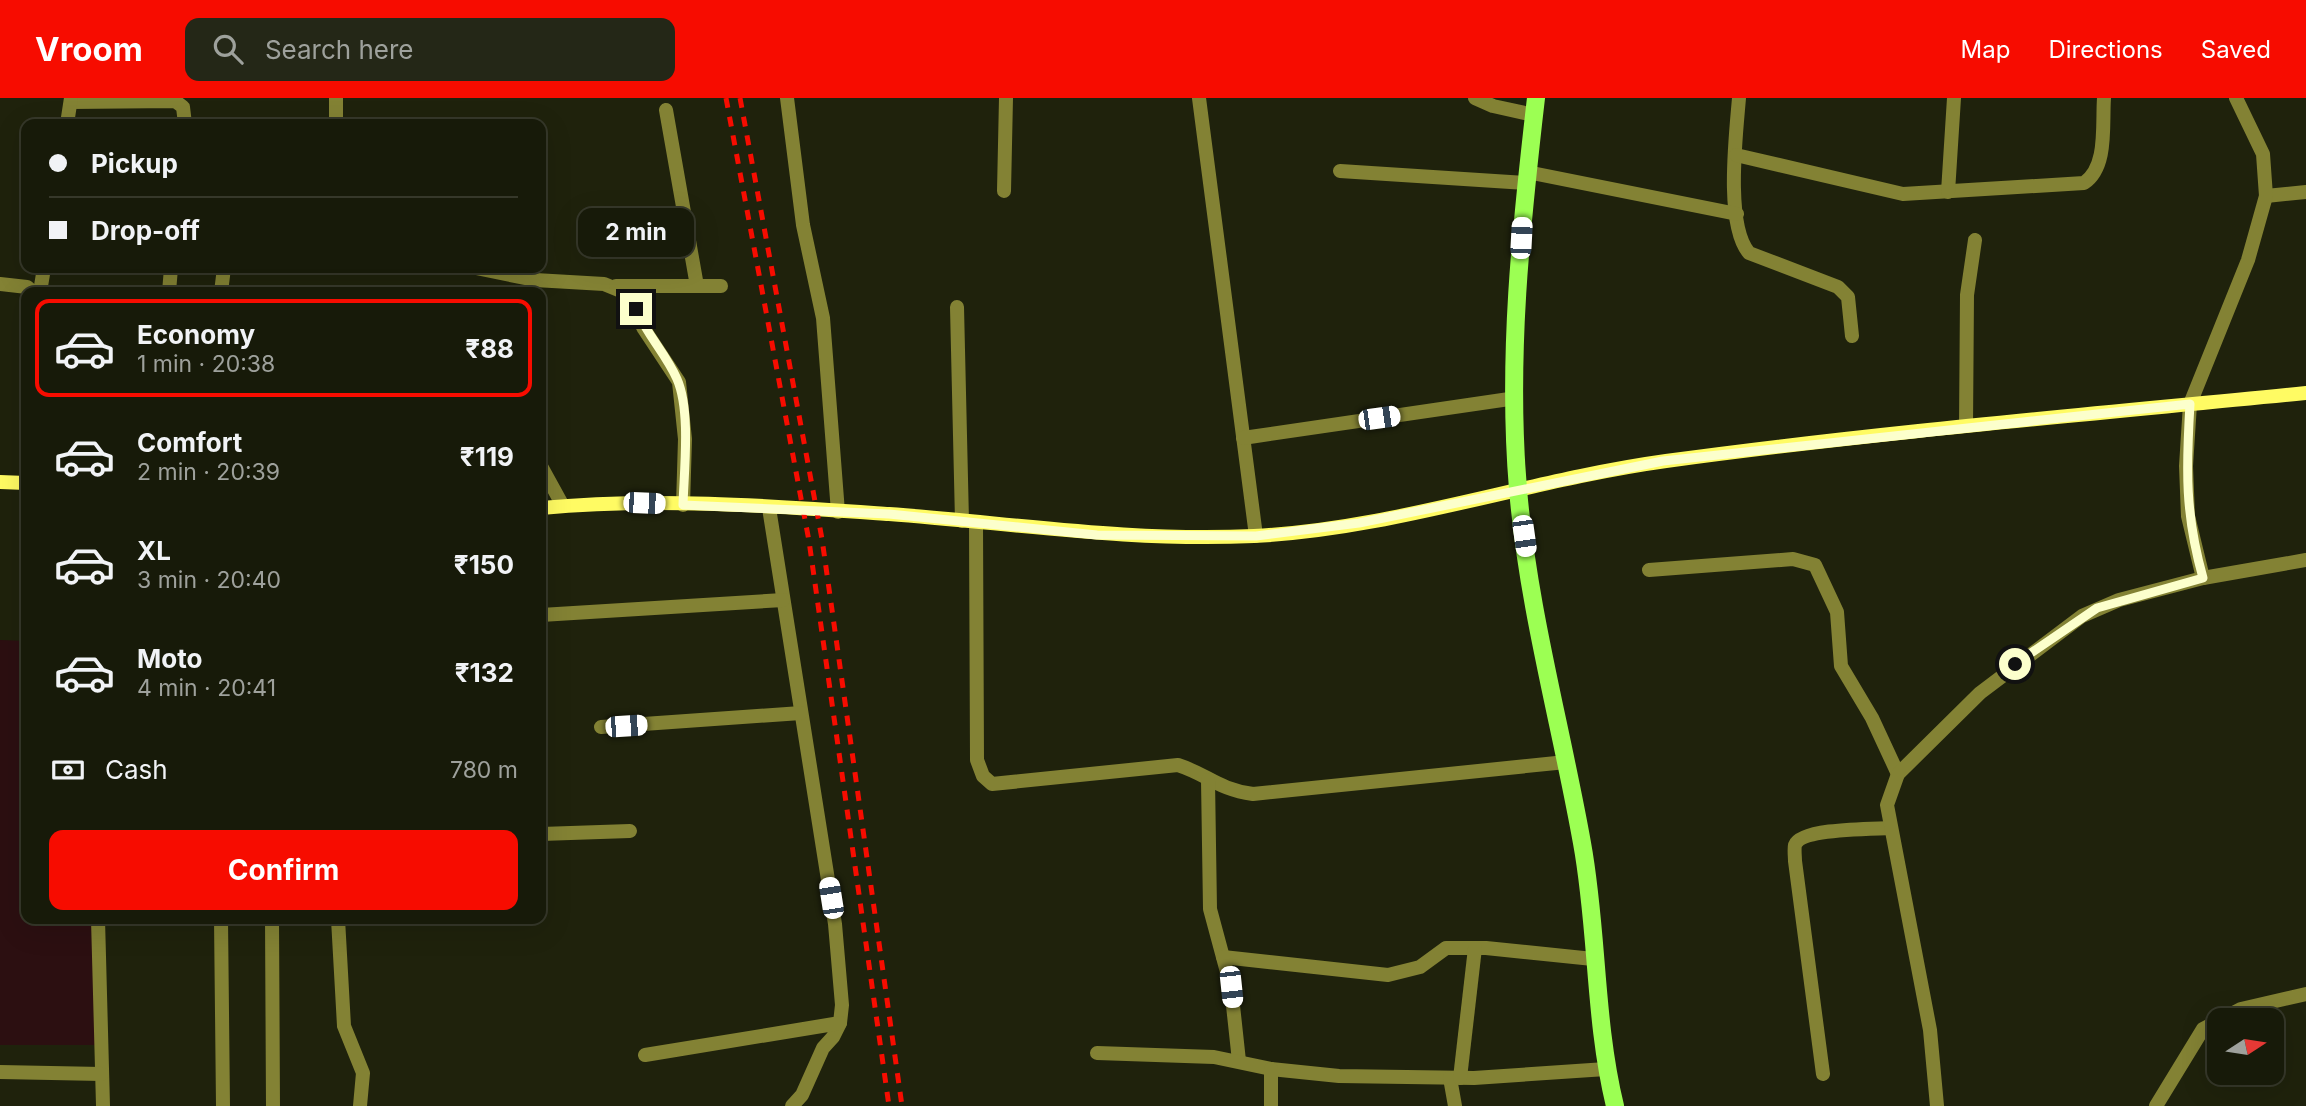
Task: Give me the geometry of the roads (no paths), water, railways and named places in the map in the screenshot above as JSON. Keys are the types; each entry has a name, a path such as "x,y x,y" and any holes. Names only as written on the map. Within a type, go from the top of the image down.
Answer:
{"main road":[{"path":"1535,106 1526,177 1514,349 1518,489 1534,608 1583,846 1606,1069 1615,1106"}],"street":[{"path":"336,98 336,119"},
{"path":"787,98 803,225 823,318 838,512"},
{"path":"1004,191 1006,98"},
{"path":"1199,98 1256,536"},
{"path":"1475,98 1493,106 1535,106"},
{"path":"1739,98 1736,155 1737,231 1749,253 1823,279 1848,297 1852,336"},
{"path":"1948,192 1954,98"},
{"path":"1736,155 1880,191 1903,194 2084,183 2094,176 2099,164 2104,98"},
{"path":"2203,578 2188,516 2186,466 2190,404 2248,260 2266,196 2263,154 2236,98"},
{"path":"68,119 71,100 175,101 183,107 184,119"},
{"path":"666,110 697,286"},
{"path":"1340,172 1526,177 1737,214"},
{"path":"2266,196 2306,192"},
{"path":"1966,426 1966,295 1975,240"},
{"path":"492,273 533,286 721,285"},
{"path":"0,284 27,287"},
{"path":"615,286 631,299 644,329 678,382 685,439 683,505"},
{"path":"957,307 969,522 976,760 983,776 992,784 1008,785 1178,765 1194,770 1228,791 1253,794 1566,762"},
{"path":"546,508 683,505 769,508 969,522 1097,535 1256,536 1359,523 1663,461 1966,426 2306,393"},
{"path":"1243,439 1516,398"},
{"path":"546,475 563,506"},
{"path":"0,482 21,483"},
{"path":"769,508 835,924 841,980 840,1023 817,1060 802,1095 792,1106"},
{"path":"1649,570 1793,559 1815,565 1837,612 1841,666 1872,718 1898,774"},
{"path":"1937,1106 1930,1030 1887,805 1898,774 1939,737 1980,693 2082,616 2119,600 2203,578 2306,560"},
{"path":"546,615 783,600"},
{"path":"601,727 801,713"},
{"path":"1208,780 1210,909 1231,987 1239,1061"},
{"path":"1823,1074 1795,844 1801,837 1814,833 1890,828"},
{"path":"546,834 630,831"},
{"path":"98,924 103,1106"},
{"path":"220,924 223,1106"},
{"path":"272,924 273,1106"},
{"path":"338,924 344,1026 363,1073 360,1106"},
{"path":"1223,957 1388,975 1420,967 1446,948 1475,948 1593,959"},
{"path":"1455,1106 1455,1078 1475,948"},
{"path":"2156,1106 2192,1042 2203,1029 2241,1009 2306,994"},
{"path":"645,1055 840,1023"},
{"path":"1097,1053 1239,1061 1271,1069 1339,1076 1455,1078 1606,1069"},
{"path":"1271,1069 1271,1106"},
{"path":"0,1072 102,1074"}],"railway":[{"path":"726,98 809,541 889,1106"},
{"path":"740,98 822,539 902,1106"}]}
